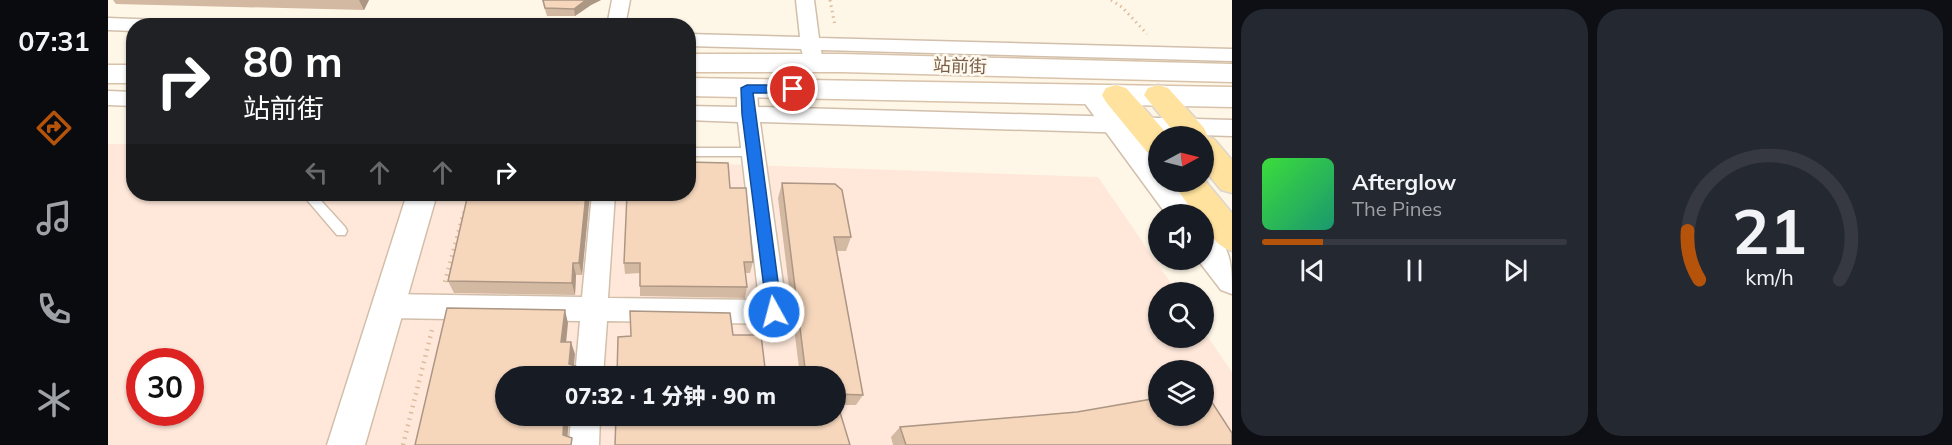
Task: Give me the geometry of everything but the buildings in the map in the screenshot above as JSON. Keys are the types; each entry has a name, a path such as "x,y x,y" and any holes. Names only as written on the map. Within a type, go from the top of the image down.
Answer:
{"main road":[{"path":"108,51 126,52"},
{"name":"站前街","path":"696,62 811,54 1232,73"},
{"path":"108,74 126,75"},
{"name":"站前街","path":"696,89 747,101 1107,104 1158,95 1232,97"},
{"path":"1158,95 1185,126"},
{"path":"1107,104 1148,133"},
{"path":"1214,160 1232,181"},
{"path":"1196,192 1232,237"}],"street":[{"path":"618,18 621,0"},
{"path":"806,0 811,54"},
{"path":"108,24 126,25"},
{"path":"696,41 811,54 1232,55"},
{"path":"108,98 126,99"},
{"path":"388,306 774,312 747,101"},
{"path":"696,111 747,101 1107,104 1175,204"},
{"path":"1214,132 1232,128"},
{"path":"346,445 420,201"},
{"path":"590,366 603,201"},
{"path":"1214,256 1232,280"},
{"path":"584,445 585,426"}],"lane":[{"path":"696,152 754,152"},
{"path":"314,201 340,231"}],"shaded area":[{"path":"108,144 126,144 126,201 696,201 696,163 1098,177 1148,250 1148,270 1162,270 1170,282 1148,282 1148,348 1214,348 1214,346 1232,372 1232,445 108,445"}],"route":[{"path":"774,312 752,130 748,114 747,88 793,89"}]}
